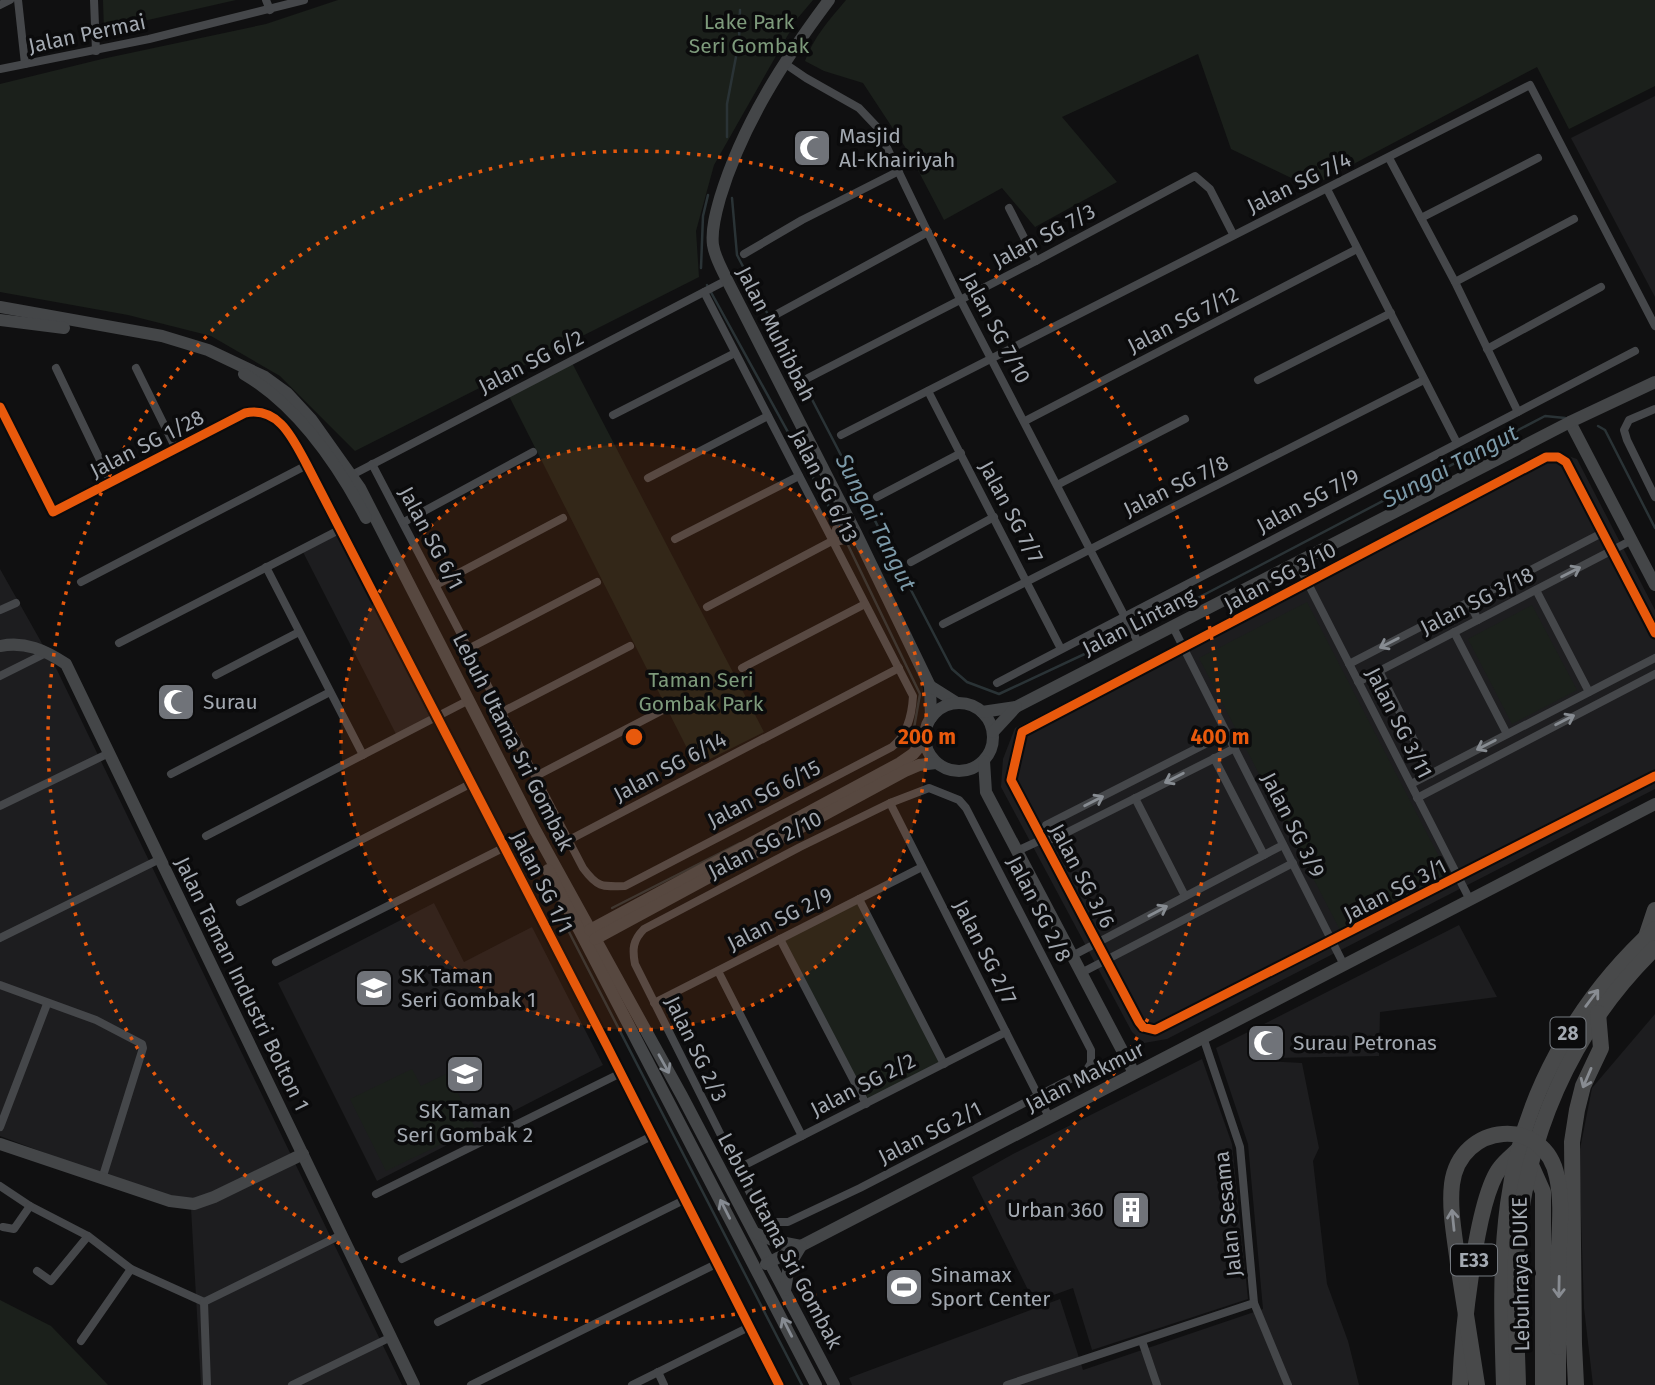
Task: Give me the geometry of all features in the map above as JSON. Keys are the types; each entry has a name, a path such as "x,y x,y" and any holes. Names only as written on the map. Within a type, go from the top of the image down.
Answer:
{"highway":[{"path":"1652,938 1655,910"},
{"name":"28","path":"1504,1385 1502,1319 1513,1223 1556,1089 1598,1013 1633,969 1652,938"},
{"name":"28","path":"1518,1385 1516,1258 1508,1202 1534,1099 1570,1028 1610,974 1652,938"},
{"path":"1576,1385 1573,1331 1572,1142 1583,1086 1601,1048 1598,1013"},
{"path":"1477,1385 1456,1248 1452,1184 1456,1170 1471,1147 1482,1139 1509,1133 1522,1135 1545,1151 1557,1175 1560,1202 1558,1385"},
{"name":"Lebuhraya DUKE","path":"1460,1385 1471,1276 1486,1195 1499,1168 1521,1147"},
{"name":"Lebuhraya DUKE","path":"1531,1165 1543,1192 1543,1385"}],"street":[{"path":"0,5 10,0"},
{"path":"18,0 26,64"},
{"path":"94,0 96,51"},
{"path":"266,0 270,10"},
{"name":"Jalan Permai","path":"0,69 96,51 304,0"},
{"name":"Jalan Muhibbah","path":"829,0 784,63 746,129 729,170 716,213 713,243 715,255 727,280 930,686 931,718"},
{"name":"Jalan SG 7/10","path":"784,63 859,108 877,127 960,299 1139,644"},
{"name":"Jalan SG 7/4","path":"841,435 1530,85 1655,326"},
{"path":"1389,158 1455,282 1518,412"},
{"path":"1421,218 1538,158"},
{"path":"744,254 802,220 899,171"},
{"name":"Jalan SG 7/3","path":"808,378 1195,176 1210,189 1233,234"},
{"path":"1327,189 1457,443"},
{"path":"1009,208 1036,261"},
{"path":"1455,282 1574,219"},
{"path":"776,314 928,232"},
{"name":"Jalan SG 7/12","path":"1025,421 1357,249"},
{"name":"Jalan SG 6/2","path":"348,477 727,280"},
{"path":"1487,349 1601,287"},
{"name":"Jalan SG 6/13","path":"704,292 913,696"},
{"name":"Lebuh Utama Sri Gombak","path":"0,307 162,336 208,350 245,365 287,393 311,419 348,477 817,1385"},
{"path":"1258,380 1391,313"},
{"name":"Lebuh Utama Sri Gombak","path":"0,320 103,333 165,345 200,355 245,374 276,396 348,477"},
{"name":"Jalan SG 7/9","path":"997,683 1635,351"},
{"path":"613,415 735,353"},
{"path":"56,368 111,483"},
{"path":"136,368 176,449"},
{"name":"Jalan SG 7/8","path":"943,624 1424,380"},
{"name":"Jalan Lintang","path":"982,712 1016,707 1570,422 1655,382"},
{"name":"Jalan SG 7/7","path":"928,391 1061,649"},
{"name":"Jalan SG 1/28","path":"0,407 53,512 245,413 257,410"},
{"path":"1654,494 1627,440 1625,430 1628,422 1655,409"},
{"name":"Jalan SG 1/1","path":"257,410 279,421 307,465 779,1385"},
{"path":"648,478 768,416"},
{"path":"1057,485 1185,419"},
{"path":"1570,422 1655,585"},
{"path":"404,522 533,452"},
{"path":"877,497 961,453"},
{"name":"Jalan SG 3/10","path":"1022,732 1546,457 1566,462 1602,533"},
{"name":"Jalan SG 6/1","path":"372,464 583,868 599,886"},
{"path":"81,582 307,465"},
{"path":"675,539 799,476"},
{"path":"911,562 994,517"},
{"path":"436,585 563,518"},
{"path":"707,607 832,541 842,541 853,528"},
{"path":"119,643 340,530"},
{"path":"1349,664 1602,533 1655,633"},
{"name":"Jalan SG 3/18","path":"1358,682 1632,540"},
{"name":"Jalan SG 3/11","path":"1297,562 1470,900"},
{"path":"266,567 363,755"},
{"path":"468,649 597,582"},
{"path":"1536,590 1589,692"},
{"path":"1469,602 1478,620"},
{"path":"0,610 16,603"},
{"path":"741,668 866,604"},
{"name":"Jalan SG 3/9","path":"1173,627 1344,965"},
{"path":"216,675 299,632"},
{"path":"1454,632 1507,734"},
{"path":"0,646 14,643 48,652"},
{"path":"502,712 630,646"},
{"path":"0,676 48,652"},
{"name":"Jalan Taman Industri Bolton 1","path":"48,652 66,664 414,1385"},
{"path":"1411,784 1655,658"},
{"name":"Jalan SG 6/14","path":"569,840 899,668"},
{"path":"1379,671 1431,774"},
{"path":"1418,798 1655,674"},
{"path":"930,686 957,703"},
{"path":"172,774 330,692"},
{"name":"Jalan SG 6/15","path":"599,886 625,886 892,747 900,740 906,728 913,696"},
{"path":"206,836 465,702"},
{"name":"Lebuh Utama Sri Gombak","path":"465,702 682,1096 834,1385"},
{"path":"593,935 913,754 925,740 931,718 942,708 957,703 966,704 982,712 993,732 992,748 984,761 973,769 961,772 951,771 936,762 930,756 925,740"},
{"name":"Jalan Lintang","path":"993,732 1016,707"},
{"path":"536,776 663,710"},
{"path":"1532,721 1539,734"},
{"name":"Jalan SG 3/6","path":"1022,732 1011,780 1139,1022 1149,1030"},
{"path":"1042,839 1046,825 1227,733"},
{"path":"1017,851 1042,839 1054,839 1235,748"},
{"path":"0,806 109,754"},
{"path":"1214,758 1264,855"},
{"path":"984,761 986,792"},
{"path":"593,935 905,771 936,762"},
{"path":"961,772 986,792 1134,1073"},
{"name":"Jalan SG 3/1","path":"1149,1030 1161,1029 1655,776"},
{"path":"240,902 471,783"},
{"name":"Jalan SG 2/8","path":"922,789 929,788 944,793 959,800 966,808 1091,1050 1091,1063 1086,1071"},
{"name":"Jalan SG 2/10","path":"634,944 644,929 800,847 922,789"},
{"path":"1135,798 1185,896"},
{"name":"Jalan SG 2/7","path":"890,803 1049,1117"},
{"name":"Jalan Makmur","path":"757,1269 1655,804"},
{"path":"1072,956 1283,845"},
{"path":"276,962 505,847"},
{"path":"0,938 160,859"},
{"path":"1081,972 1293,863"},
{"name":"Jalan SG 2/9","path":"654,1003 922,867"},
{"path":"859,899 944,1064"},
{"path":"780,939 866,1104"},
{"name":"Jalan SG 2/3","path":"634,944 635,964 760,1213 774,1222 788,1222"},
{"path":"718,971 802,1136"},
{"path":"0,985 139,1040 143,1048 102,1179"},
{"path":"0,1128 47,1004"},
{"name":"Jalan SG 2/2","path":"737,1169 1006,1032"},
{"name":"Jalan Sesama","path":"1203,1037 1240,1147 1254,1303 1288,1385"},
{"name":"Jalan SG 2/1","path":"788,1222 1086,1071"},
{"path":"376,1194 621,1073"},
{"path":"682,1096 696,1088"},
{"path":"402,1259 652,1136"},
{"path":"0,1144 170,1201 194,1204 303,1154"},
{"path":"0,1186 30,1206 88,1236 131,1269 204,1302"},
{"path":"438,1322 684,1200"},
{"path":"3,1227 14,1229 30,1206"},
{"path":"755,1233 775,1241 801,1246 789,1266 785,1290"},
{"path":"204,1302 341,1234"},
{"path":"37,1270 51,1281 88,1236"},
{"path":"471,1385 716,1264"},
{"path":"81,1341 131,1269"},
{"path":"204,1302 207,1385"},
{"path":"1007,1385 1030,1381 1254,1303"},
{"path":"632,1385 749,1327"},
{"path":"293,1385 391,1337"},
{"path":"1142,1341 1157,1385"},
{"path":"658,1372 664,1385"}],"shaded area":[{"path":"1655,96 1655,297 1571,138"},
{"path":"1553,451 1577,459 1655,610 1655,789 1167,1039 1144,1043 1132,1032 1001,787 1003,759 1015,728"},
{"path":"337,534 432,716 396,734 303,552"},
{"path":"0,569 57,670 402,1385 201,1385 191,1208 0,1136"},
{"path":"434,903 464,962 532,927 603,1065 377,1181 278,983"},
{"path":"1459,925 1497,997 1380,1012 1379,1056 1273,1058 1258,1027"},
{"path":"1655,1014 1655,1385 1593,1385 1584,1308 1579,1154 1592,1088"},
{"path":"1250,1031 1264,1061 1302,1063 1319,1148 1313,1161 1327,1284 1348,1341 1359,1385 852,1385 849,1378 1060,1299 1083,1370 1263,1309 1248,1144 1216,1048"},
{"path":"1202,1059 1232,1144 1248,1299 1092,1350 1073,1288 1034,1302 972,1177"}],"green space":[{"path":"103,0 236,0 104,30"},
{"name":"Lake Park Seri Gombak","path":"338,0 813,0 797,19 714,165 696,231 699,277 355,451 280,376 211,336 128,315 0,292 0,84 266,24"},
{"path":"846,0 1655,0 1655,86 1569,129 1537,67 1310,187 1231,149 1198,54 1062,117 1117,182 1035,227 1002,188 944,220 909,153 863,83 824,71 805,61 817,37"},
{"name":"Taman Seri Gombak Park","path":"571,361 764,732 696,766 508,394"},
{"path":"1307,602 1448,874 1340,930 1199,658"},
{"path":"1532,605 1577,690 1512,724 1468,639"},
{"path":"859,899 944,1064 866,1104 780,939"},
{"path":"412,1069 421,1086 448,1073 475,1128 386,1171 350,1099"},
{"path":"0,1300 51,1326 108,1385 0,1385"}],"waterway":[{"name":"Sungai Tangut","path":"727,137 727,104 739,41 740,10"},
{"path":"701,268 703,216 708,195"},
{"name":"Sungai Tangut","path":"732,198 737,255 952,669 967,682 999,694 1123,636"},
{"path":"707,285 833,514"},
{"name":"Sungai Tangut","path":"1150,623 1545,416 1565,418"},
{"name":"Sungai Tangut","path":"1598,426 1605,430 1655,528"},
{"path":"847,543 920,694 911,745"},
{"path":"612,908 740,843"},
{"path":"568,930 802,1385"}],"cycle path":[{"path":"0,407 53,512 245,413 267,415 276,420 290,435 606,1044 779,1385"},
{"path":"1655,633 1566,462 1558,457 1546,457 1022,732 1011,780 1139,1022 1143,1027 1155,1030 1655,776"}],"place":[{"name":"Masjid Al-Khairiyah","path":"812,148"},
{"name":"Surau","path":"176,702"},
{"name":"SK Taman Seri Gombak 1","path":"374,988"},
{"name":"Surau Petronas","path":"1266,1043"},
{"name":"SK Taman Seri Gombak 2","path":"465,1074"},
{"name":"Urban 360","path":"1131,1210"},
{"name":"Sinamax Sport Center","path":"904,1287"}]}
